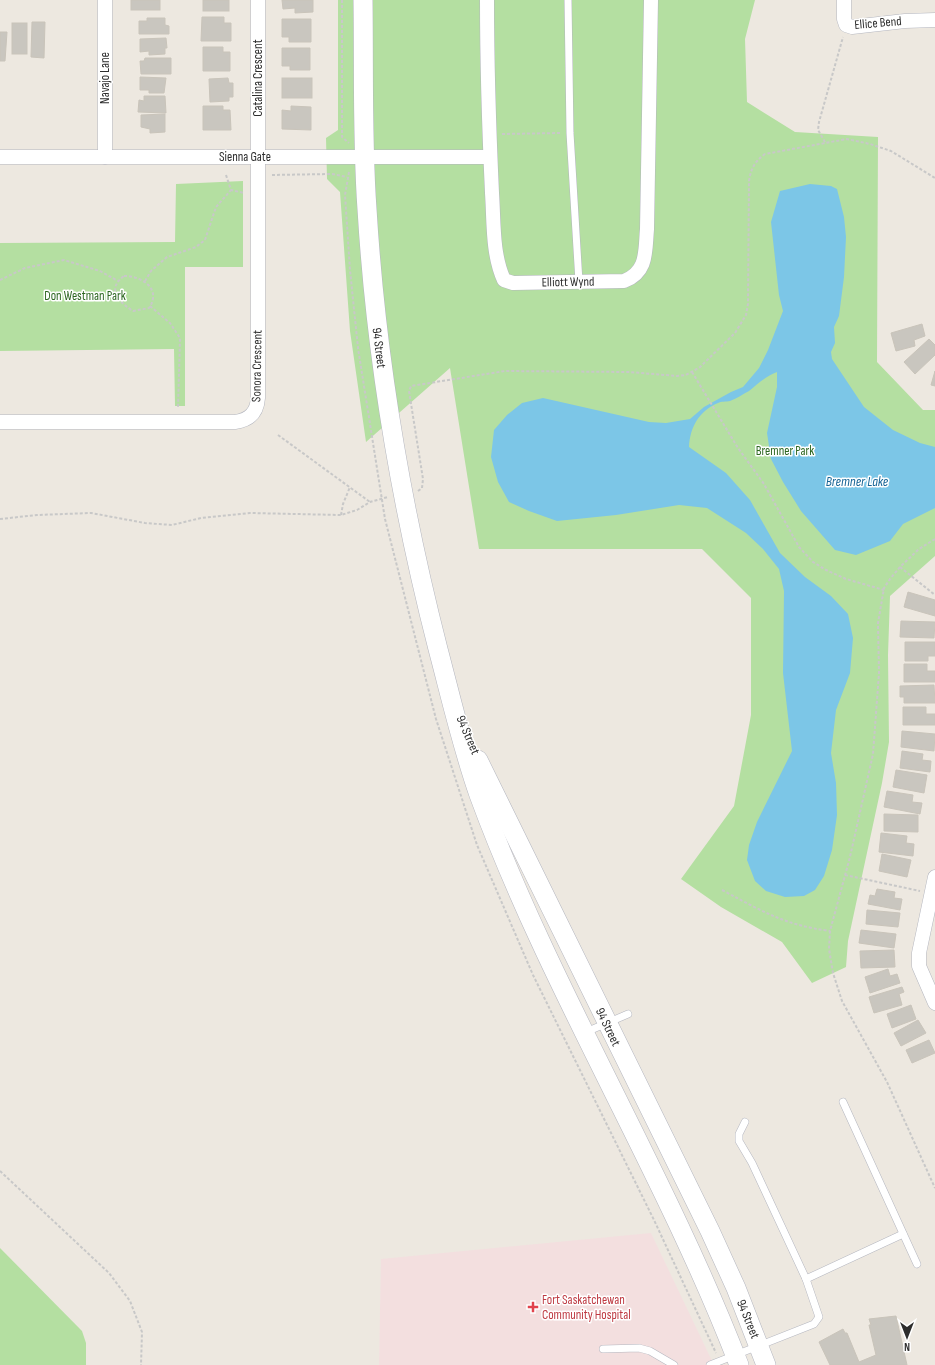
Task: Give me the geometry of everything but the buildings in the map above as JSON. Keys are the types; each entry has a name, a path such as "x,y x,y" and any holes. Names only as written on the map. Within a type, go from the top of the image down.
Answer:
{"main road":[{"name":"94 Street","path":"364,0 357,156 369,239 378,337 402,495 456,727 480,797 527,911 584,1033 655,1174 722,1320 731,1360"},
{"name":"94 Street","path":"448,690 480,764 710,1232 736,1288 766,1365"}],"street":[{"name":"Navajo Lane","path":"105,0 105,157"},
{"name":"Catalina Crescent","path":"257,157 258,0"},
{"name":"Elliott Wynd","path":"487,0 489,134 496,249 504,280 513,283 624,280 632,278 640,270 644,261 647,230 651,0"},
{"name":"Ellice Bend","path":"844,0 844,19 846,25 852,27 905,20 935,20"},
{"name":"Sienna Gate","path":"0,157 490,157"},
{"name":"Sonora Crescent","path":"0,422 235,422 251,416 256,410 258,398 257,157"},
{"path":"935,877 919,952 919,966 935,1003"}],"lane":[{"path":"568,0 570,133 579,282"},
{"path":"584,1033 628,1014"},
{"path":"843,1102 917,1264"},
{"path":"710,1365 731,1360 759,1344 817,1321 819,1317 806,1279 752,1163 739,1141 739,1134 745,1122"},
{"path":"806,1279 903,1234"},
{"path":"603,1349 639,1348 650,1351 674,1365"}],"path":[{"path":"342,0 342,137 348,142 357,156 347,177 345,206 358,340 385,519 436,719 478,845 533,976 654,1220 731,1360"},
{"path":"825,142 818,130 819,122 846,25"},
{"path":"489,134 570,133"},
{"path":"0,519 37,515 91,513 161,525 250,513 341,515 353,512 370,502 382,498 420,491 423,484 409,391 411,386 506,371 628,372 678,376 692,372 735,333 746,315 749,182 751,169 756,160 765,154 847,139 870,144 891,151 935,178"},
{"path":"272,174 332,174 347,177"},
{"path":"226,175 231,190"},
{"path":"231,190 244,193"},
{"path":"145,281 151,271 167,257 196,247 205,240 216,207 231,190"},
{"path":"0,280 25,268 64,260 100,270 118,281"},
{"path":"124,276 135,276 145,281 153,293 153,302 150,306 139,311 133,311 126,307 116,295 115,288 118,281 124,276"},
{"path":"150,306 170,323 180,338 178,408"},
{"path":"692,372 738,448 764,484 799,547 813,562 826,570 846,579 884,590"},
{"path":"278,435 370,502"},
{"path":"341,515 343,504 350,487"},
{"path":"935,539 919,550 900,567 890,579 884,590 878,623 879,673 873,754 845,875 830,931 830,962 842,1001 887,1082 935,1188"},
{"path":"900,567 935,595"},
{"path":"845,875 919,891"},
{"path":"722,890 776,918 797,925 830,931"},
{"path":"0,1171 109,1273 130,1301 142,1332 142,1365"}],"shaded area":[{"name":"Fort Saskatchewan Community Hospital","path":"651,1233 714,1365 379,1365 381,1259"}],"green space":[{"name":"Bremner Park","path":"338,0 755,0 745,39 747,102 795,132 878,137 877,362 923,410 935,410 935,556 890,596 888,655 889,742 882,783 848,941 846,967 812,983 782,942 721,907 681,879 734,806 751,715 751,598 702,549 479,549 450,368 366,442 350,331 340,192 327,179 326,138 338,130"},
{"name":"Don Westman Park","path":"243,181 243,267 185,267 185,406 175,406 174,349 0,351 0,243 175,242 176,184"},
{"path":"0,1248 82,1331 86,1343 86,1365 0,1365"}],"water":[{"name":"Bremner Lake","path":"810,184 831,186 837,189 844,217 846,237 844,277 839,316 834,327 835,343 831,352 832,359 864,407 893,430 920,443 935,447 935,508 903,524 890,541 856,555 835,550 801,511 771,459 767,433 777,387 777,372 735,399 719,402 711,406 697,420 691,433 689,447 726,473 750,500 780,553 805,577 831,596 848,614 853,638 850,673 836,710 831,753 836,783 837,815 832,850 824,876 815,890 804,896 785,897 766,891 755,881 747,860 749,845 757,822 792,751 783,673 784,591 779,569 763,549 746,533 707,508 679,505 616,515 557,521 529,511 509,502 498,482 491,457 494,430 507,415 522,403 543,398 649,422 666,423 690,419 704,407 743,387 759,368 768,350 783,311 779,295 771,222 780,191"}],"place":[{"name":"Fort Saskatchewan Community Hospital","path":"533,1307"}]}
